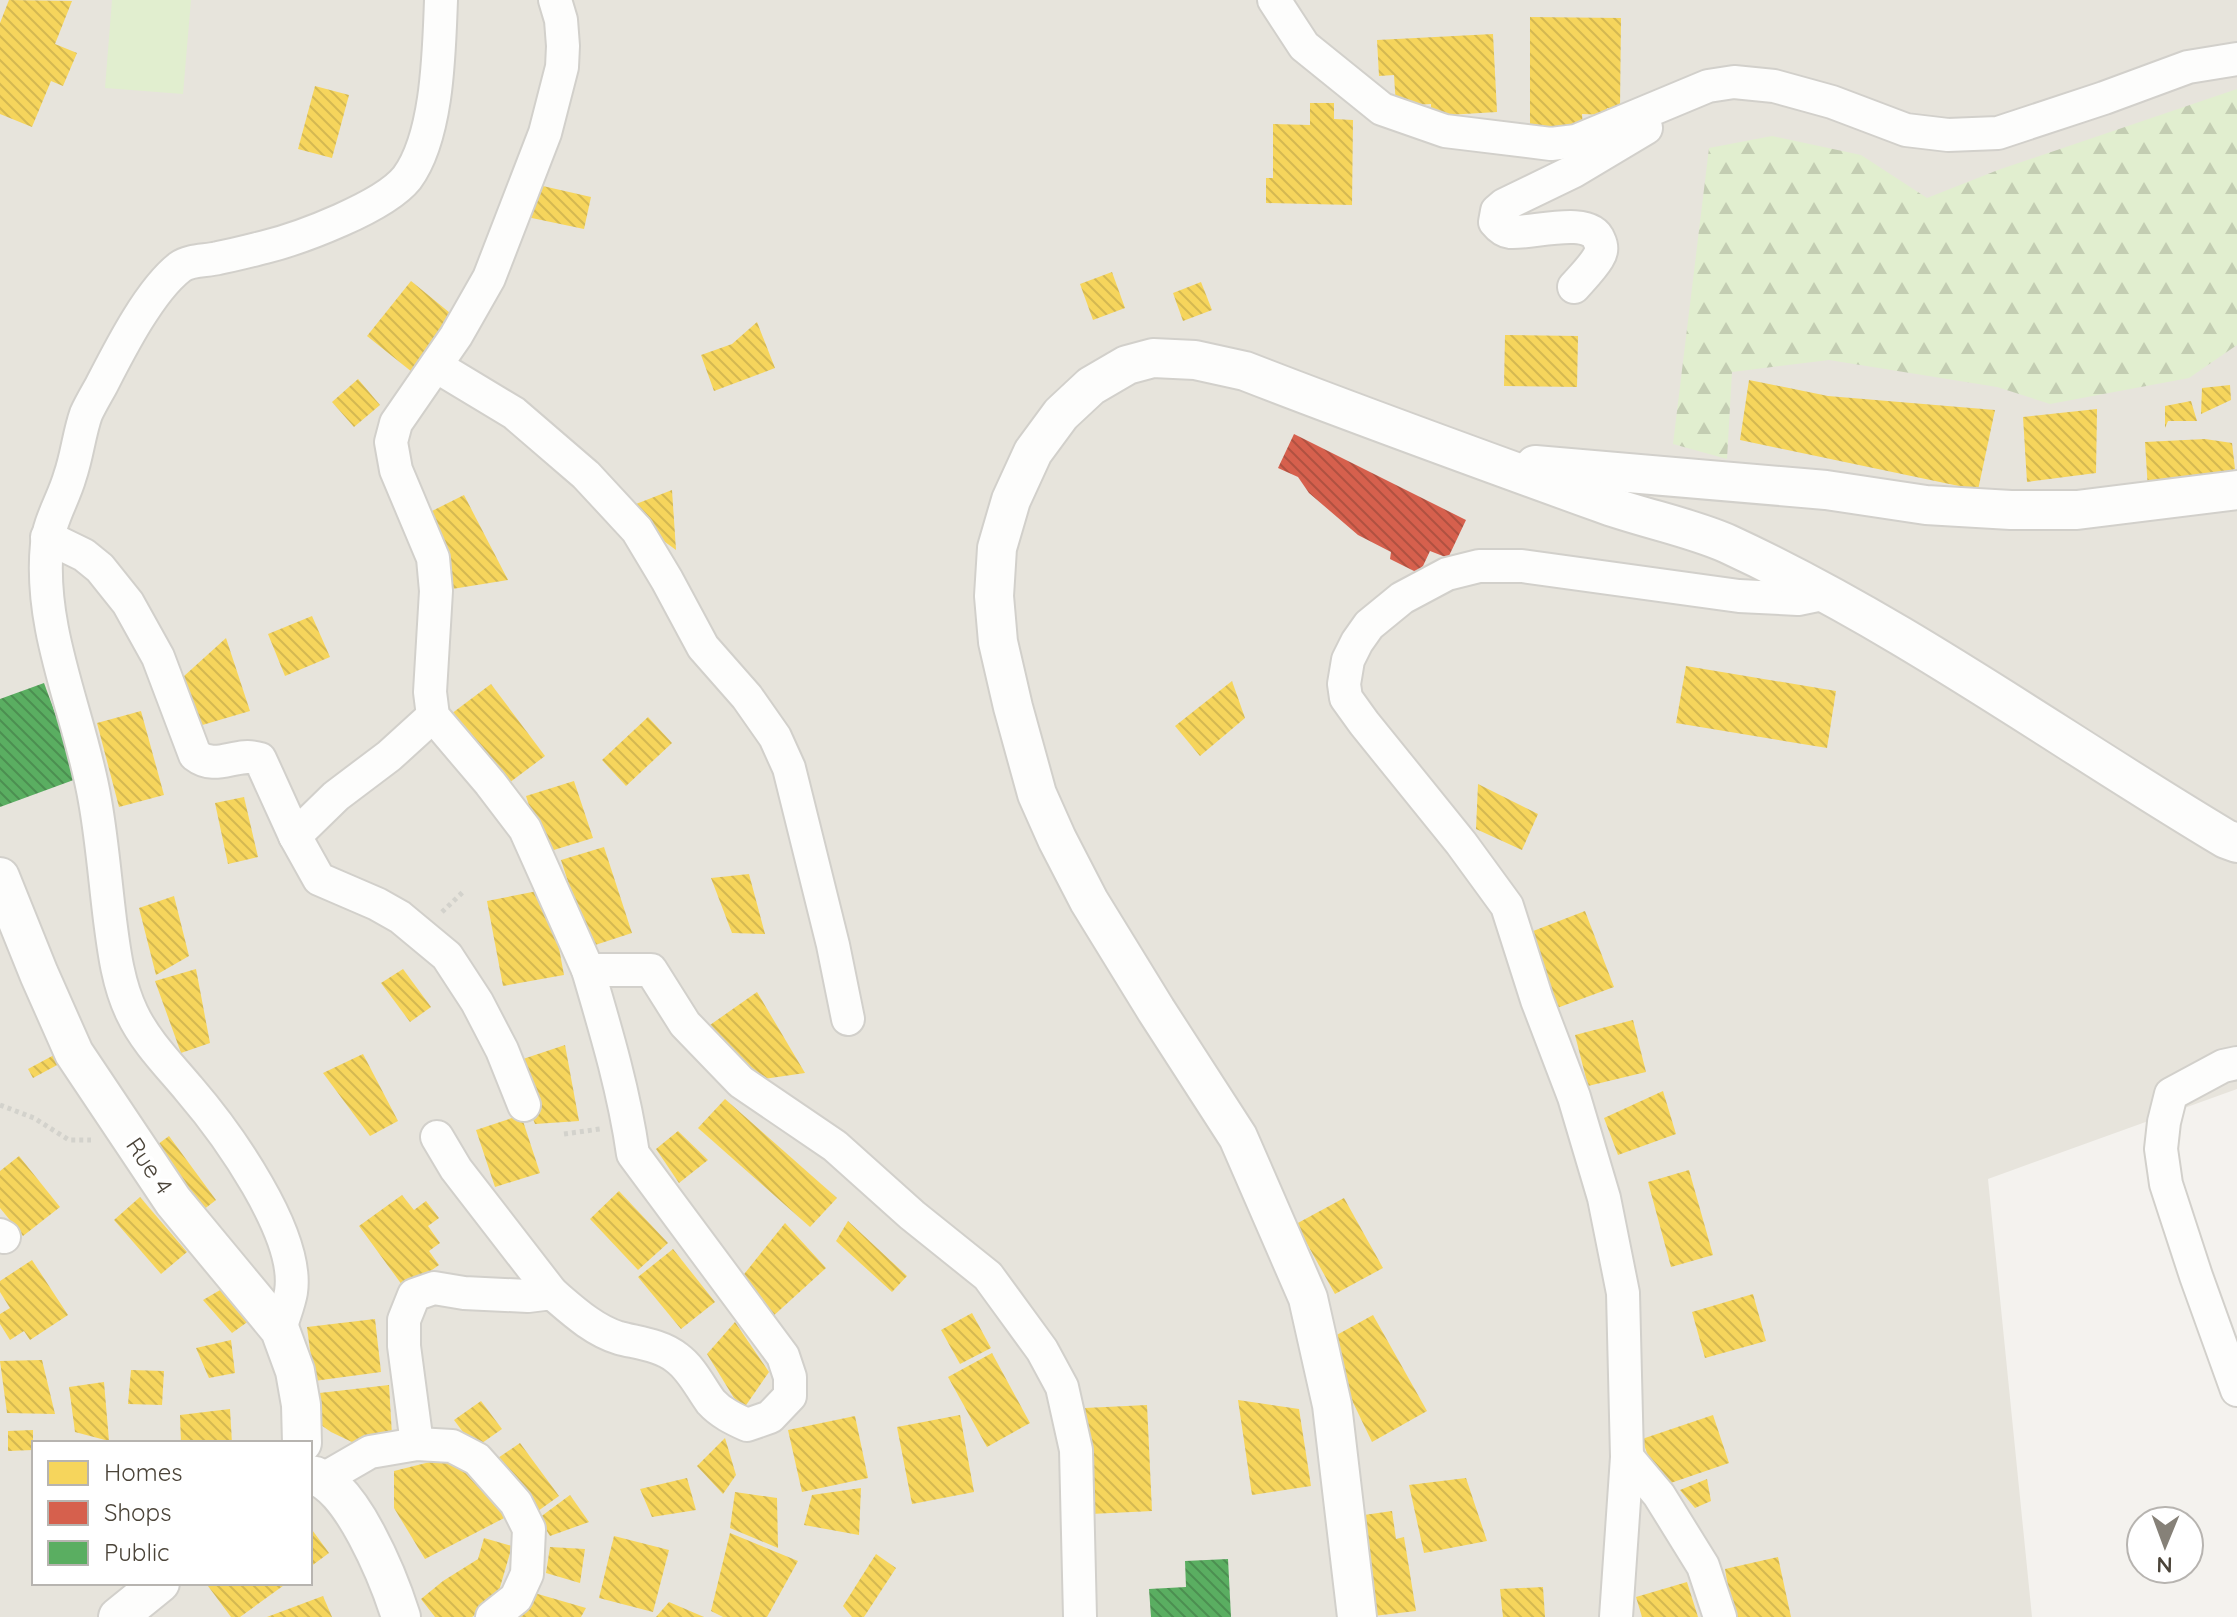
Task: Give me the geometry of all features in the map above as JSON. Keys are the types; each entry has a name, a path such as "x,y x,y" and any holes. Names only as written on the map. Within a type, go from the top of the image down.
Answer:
{"street":[{"path":"280,1330 291,1290 290,1264 281,1234 260,1189 206,1109 142,1031 122,987 95,799 50,622 45,563 47,537 70,477 86,414 136,323 159,289 183,264 282,243 375,203 404,181 418,160 426,138 436,86 441,0"},
{"path":"437,1137 456,1169 552,1293 582,1319 616,1337 637,1341 674,1355 713,1403 727,1416 747,1425 770,1417 790,1396 790,1377 783,1356 633,1154 608,1036 588,970 525,829 433,716 430,692 436,591 433,558 396,470 391,442 396,423 456,336 489,278 545,133 562,67 561,20 555,0"},
{"path":"1274,0 1304,46 1382,109 1445,131 1551,144 1576,141 1708,86 1734,82 1774,86 1832,102 1906,130 1948,135 1998,133 2188,67 2237,59"},
{"path":"1298,0 1304,46"},
{"path":"1574,287 1601,253 1596,233 1569,227 1509,232 1495,222 1497,211 1611,150 1708,86"},
{"path":"1357,1617 1332,1405 1308,1298 1238,1137 1089,901 1057,839 1037,794 998,642 994,596 997,548 1011,500 1033,452 1061,414 1091,386 1127,365 1153,358 1195,360 1245,371 1607,505 1724,542 1827,593 1994,693 2153,796 2237,843"},
{"path":"436,366 514,413 586,475 637,530 703,647 747,697 775,737 789,768 848,1019"},
{"path":"1481,459 1826,490 1926,505 2011,510 2077,510 2237,490"},
{"path":"47,537 84,555 100,568 128,603 158,657 195,755 212,763 238,756 260,759 295,836 319,879 400,917 447,956 477,1002 502,1050 524,1105"},
{"path":"1616,1617 1627,1457 1623,1293 1604,1198 1574,1097 1537,1000 1507,906 1485,873 1346,698 1344,684 1348,660 1369,625 1402,598 1447,574 1479,566 1522,566 1752,597 1798,599 1827,593"},
{"path":"295,836 336,796 389,756 433,716"},
{"name":"Rue 4","path":"0,877 74,1053 173,1201 280,1330 295,1371 301,1405 302,1441"},
{"path":"588,970 651,970 685,1024 741,1082 835,1146 912,1215 988,1276 1042,1350 1062,1387 1076,1450 1080,1617"},
{"path":"2237,1063 2223,1066 2171,1094 2161,1149 2166,1184 2179,1228 2237,1390"},
{"path":"417,1444 404,1346 404,1320 414,1295 434,1288 464,1293 528,1296 552,1293"},
{"path":"401,1617 393,1590 352,1508 317,1477 370,1452 417,1444 452,1446 477,1459 516,1503 529,1529 527,1574 516,1598 492,1617"},
{"path":"1627,1457 1659,1495 1703,1566 1720,1617"},
{"path":"118,1617 158,1585"}],"path":[{"path":"0,1105 34,1118 69,1140 92,1140"}],"shaded area":[{"path":"0,0 2237,0 2237,1089 1988,1179 2032,1617 0,1617"}],"green space":[{"path":"112,0 191,0 183,94 105,88"},
{"path":"2237,89 2237,345 2189,378 2050,404 1997,387 1829,360 1732,372 1727,459 1673,444 1709,148 1772,136 1861,155 1927,198 1998,170"}],"building: Homes":[{"path":"9,0 72,1 55,44 77,53 63,86 51,81 32,127 0,114 0,23"},
{"path":"1530,17 1621,18 1620,108 1607,108 1607,115 1582,114 1583,128 1530,128"},
{"path":"1493,34 1497,112 1431,116 1431,104 1396,106 1394,75 1379,76 1377,40"},
{"path":"315,86 349,95 332,158 298,149"},
{"path":"1310,103 1334,103 1334,119 1353,120 1352,205 1266,203 1266,178 1273,178 1273,124 1310,125"},
{"path":"534,184 591,197 584,229 527,217"},
{"path":"1112,272 1125,308 1093,320 1080,284"},
{"path":"411,281 461,322 417,376 367,336"},
{"path":"1201,282 1212,310 1183,321 1173,293"},
{"path":"757,322 775,368 714,391 701,355 732,344"},
{"path":"1505,335 1578,336 1577,387 1504,386"},
{"path":"358,379 380,405 354,427 332,402"},
{"path":"1749,380 1828,396 1995,410 1978,490 1740,440"},
{"path":"2230,385 2231,400 2201,414 2202,388"},
{"path":"2191,401 2197,421 2168,421 2165,428 2165,406"},
{"path":"2097,409 2096,473 2027,482 2023,417"},
{"path":"2205,439 2232,443 2235,469 2187,487 2148,490 2145,442"},
{"path":"672,490 676,550 631,517 636,504"},
{"path":"464,495 508,580 452,589 416,519"},
{"path":"312,616 330,657 285,676 268,634"},
{"path":"226,638 250,711 199,726 183,677"},
{"path":"1686,666 1836,691 1827,748 1676,723"},
{"path":"1232,681 1245,718 1200,756 1175,726"},
{"path":"491,684 545,756 505,786 451,714"},
{"path":"141,711 164,795 119,807 97,723"},
{"path":"648,717 672,743 626,786 602,760"},
{"path":"574,781 593,838 544,853 526,796"},
{"path":"1478,784 1538,814 1522,850 1476,829"},
{"path":"244,797 258,857 228,864 215,803"},
{"path":"604,847 632,933 589,947 561,860"},
{"path":"749,874 765,934 732,933 711,878"},
{"path":"548,889 564,975 503,986 487,901"},
{"path":"174,896 189,956 156,975 139,908"},
{"path":"1585,911 1614,987 1557,1008 1528,933"},
{"path":"196,969 210,1043 181,1053 155,981"},
{"path":"403,969 431,1007 410,1022 381,983"},
{"path":"757,992 805,1073 757,1080 710,1025"},
{"path":"1633,1020 1646,1072 1588,1086 1575,1035"},
{"path":"565,1045 579,1121 535,1124 511,1063"},
{"path":"363,1054 398,1121 370,1136 323,1073"},
{"path":"54,1055 59,1064 33,1078 28,1069"},
{"path":"1663,1091 1676,1134 1618,1155 1604,1118"},
{"path":"725,1099 837,1198 810,1227 698,1128"},
{"path":"521,1115 540,1173 495,1187 476,1130"},
{"path":"678,1131 708,1160 679,1183 656,1149"},
{"path":"169,1136 216,1200 194,1217 146,1153"},
{"path":"19,1156 60,1207 23,1236 0,1208 0,1171"},
{"path":"1689,1170 1713,1255 1671,1267 1648,1182"},
{"path":"619,1191 668,1243 638,1270 590,1219"},
{"path":"402,1195 414,1210 426,1201 439,1218 428,1226 440,1243 429,1251 439,1265 405,1289 359,1226"},
{"path":"140,1197 187,1252 161,1274 114,1220"},
{"path":"1344,1198 1383,1268 1335,1294 1296,1224"},
{"path":"848,1221 907,1276 892,1292 836,1241"},
{"path":"785,1223 826,1268 771,1318 741,1278"},
{"path":"673,1249 715,1302 681,1329 638,1277"},
{"path":"32,1260 68,1315 30,1340 24,1331 10,1340 0,1324 0,1314 10,1308 0,1292 0,1281"},
{"path":"227,1286 253,1318 232,1333 203,1300"},
{"path":"1753,1294 1766,1341 1705,1358 1692,1312"},
{"path":"972,1313 991,1348 960,1364 941,1330"},
{"path":"1373,1315 1427,1411 1372,1442 1324,1342"},
{"path":"375,1319 381,1372 314,1381 307,1327"},
{"path":"735,1322 769,1372 742,1411 707,1354"},
{"path":"231,1340 235,1373 209,1378 196,1348"},
{"path":"992,1353 1030,1423 987,1447 948,1377"},
{"path":"42,1360 55,1414 7,1413 0,1361"},
{"path":"131,1370 164,1371 162,1405 128,1404"},
{"path":"104,1382 109,1441 75,1432 69,1387"},
{"path":"389,1385 392,1435 378,1446 352,1442 321,1425 311,1394"},
{"path":"1238,1400 1299,1409 1311,1486 1252,1495"},
{"path":"481,1401 502,1429 475,1448 454,1420"},
{"path":"1147,1405 1152,1511 1091,1514 1085,1408"},
{"path":"230,1409 232,1441 181,1441 180,1415"},
{"path":"960,1415 974,1492 912,1504 897,1427"},
{"path":"1713,1415 1729,1463 1659,1487 1642,1439"},
{"path":"855,1416 868,1478 802,1492 788,1430"},
{"path":"33,1430 32,1450 8,1451 8,1431"},
{"path":"725,1438 736,1475 723,1494 697,1466"},
{"path":"520,1443 559,1496 531,1516 492,1462"},
{"path":"438,1460 482,1471 510,1515 425,1559 394,1508 394,1471"},
{"path":"687,1478 696,1510 652,1517 640,1489"},
{"path":"1466,1478 1487,1541 1424,1553 1409,1485"},
{"path":"1707,1479 1711,1501 1695,1508 1680,1490"},
{"path":"861,1488 859,1535 804,1525 812,1495"},
{"path":"735,1492 777,1498 778,1548 730,1528"},
{"path":"570,1495 589,1522 550,1536 539,1518"},
{"path":"1392,1511 1396,1539 1404,1537 1416,1611 1365,1617 1350,1517"},
{"path":"312,1530 329,1553 312,1566"},
{"path":"730,1533 798,1561 767,1617 723,1617 711,1611"},
{"path":"614,1536 669,1550 653,1612 599,1598"},
{"path":"484,1538 512,1546 496,1601 472,1617 435,1617 421,1599 478,1559"},
{"path":"550,1547 585,1549 580,1583 546,1573"},
{"path":"876,1554 896,1568 864,1617 852,1617 843,1606"},
{"path":"1778,1557 1791,1617 1733,1617 1725,1569"},
{"path":"1687,1582 1698,1617 1642,1617 1636,1597"},
{"path":"284,1585 240,1617 231,1617 208,1586"},
{"path":"1543,1587 1545,1617 1503,1617 1500,1589"},
{"path":"531,1592 586,1608 581,1617 520,1617"},
{"path":"323,1596 332,1617 267,1617"},
{"path":"669,1602 704,1617 656,1617"}],"building: Shops":[{"path":"1294,434 1466,520 1448,558 1430,551 1423,566 1416,572 1390,559 1391,552 1358,535 1309,493 1298,477 1278,468"}],"building: Public":[{"path":"44,683 79,778 0,807 0,699"},
{"path":"1228,1559 1231,1617 1151,1617 1149,1589 1186,1587 1185,1561"}]}
